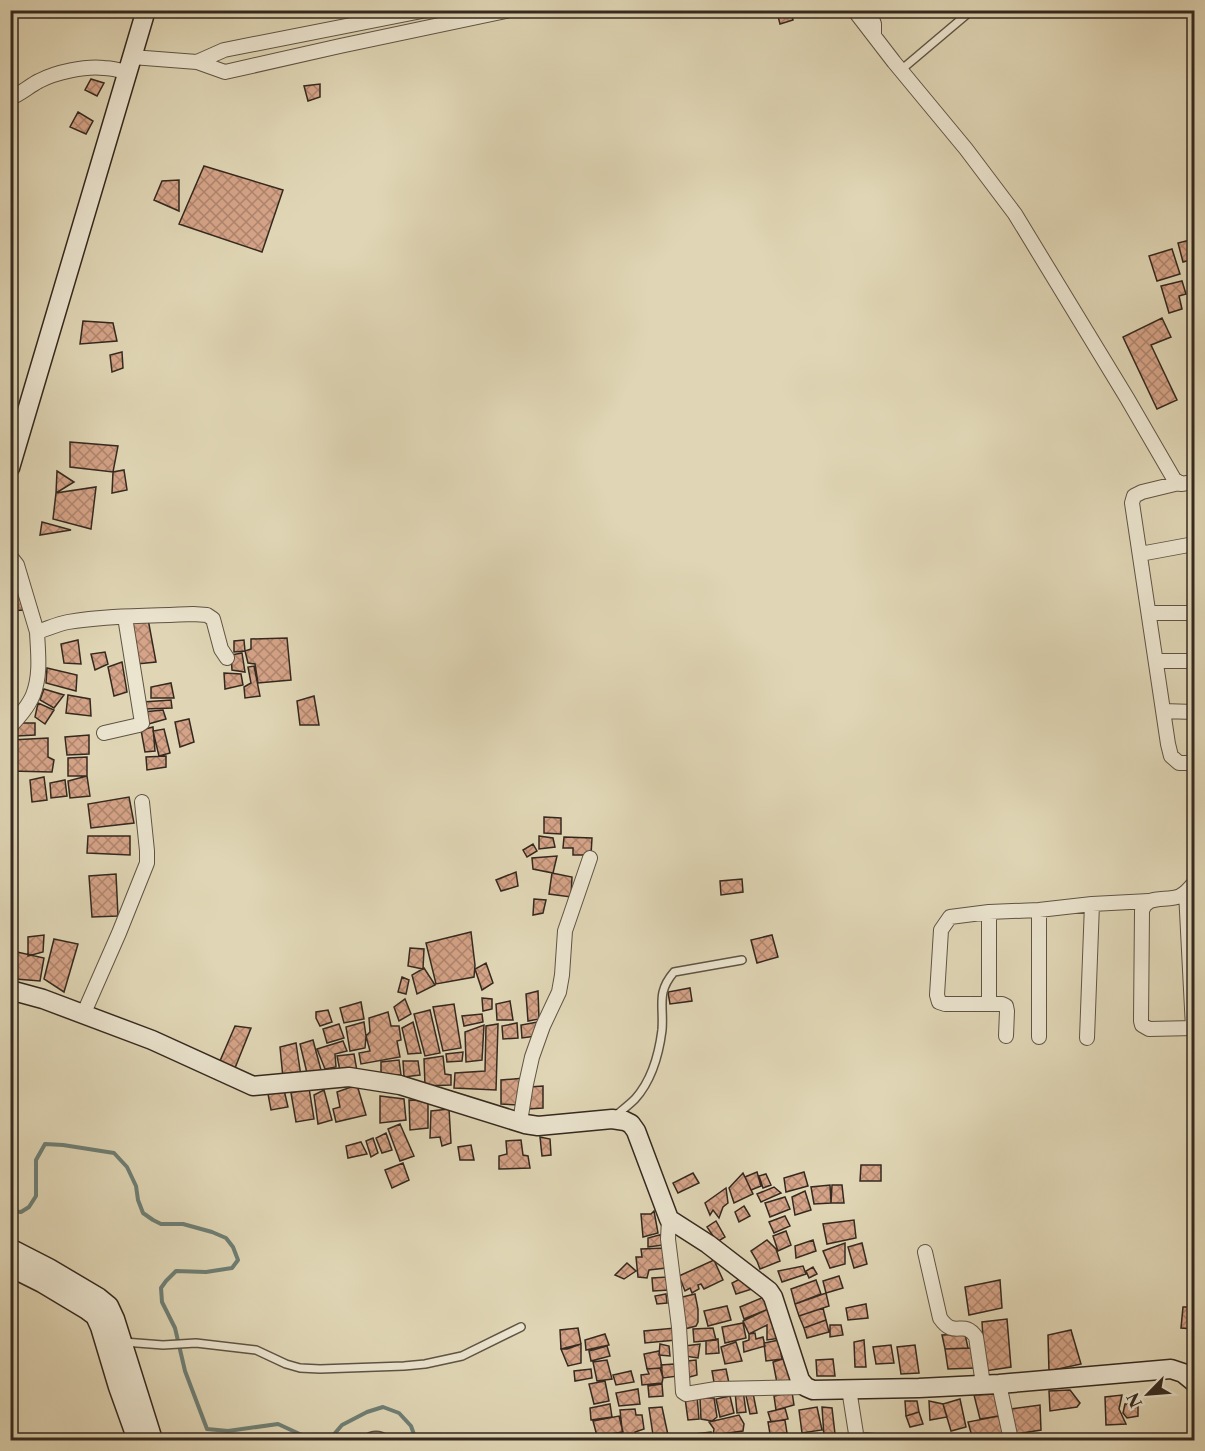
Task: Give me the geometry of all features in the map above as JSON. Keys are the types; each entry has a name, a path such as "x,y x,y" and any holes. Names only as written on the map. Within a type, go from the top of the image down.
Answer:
{"street":[{"path":"10,468 146,10"},
{"path":"10,98 37,82 57,74 92,67 197,62 225,50 427,10"},
{"path":"197,62 225,72 510,10"},
{"path":"854,10 966,149 1015,214 1177,481 1181,484 1194,482"},
{"path":"869,10 874,24 874,37"},
{"path":"357,24 361,42"},
{"path":"1177,481 1134,495 1132,503 1171,756 1179,763 1194,763"},
{"path":"1140,554 1194,544"},
{"path":"10,556 17,565 37,632 39,656 33,695 10,727"},
{"path":"1149,613 1194,613"},
{"path":"37,632 67,622 194,614 211,617 221,649 227,658"},
{"path":"104,733 142,723 125,617"},
{"path":"1156,661 1194,661"},
{"path":"1163,711 1194,712"},
{"path":"83,1015 147,863 142,802"},
{"path":"520,1122 532,1057 559,992 565,931 590,858"},
{"path":"1006,1036 1008,1011 1006,1006 939,1002 937,995 941,930 951,917 989,912 1149,901 1176,897 1190,888"},
{"path":"1149,901 1143,905 1142,911 1140,1021 1149,1029 1193,1028 1190,888"},
{"path":"1087,1038 1092,904"},
{"path":"1039,909 1039,1037"},
{"path":"989,912 989,1004"},
{"path":"10,990 43,999 152,1040 253,1086 349,1077 400,1085 538,1126 612,1119 625,1120 636,1131 669,1219 668,1239 679,1327 683,1392 686,1394 716,1389 919,1388 1171,1369 1183,1373 1194,1382"},
{"path":"669,1219 708,1244 769,1291 800,1380 806,1387"},
{"path":"10,1248 94,1316 100,1327 137,1440"},
{"path":"925,1252 940,1318 947,1327 966,1328 972,1331 1011,1440"},
{"path":"10,1267 46,1275 98,1297 109,1306 153,1440"},
{"path":"849,1389 857,1440"}],"lane":[{"path":"901,70 972,10"},
{"path":"612,1119 636,1099 651,1077 660,1043 662,991 666,981 674,972 742,960"},
{"path":"122,1342 211,1344 256,1350 300,1368 404,1366 462,1356 520,1327"},
{"path":"364,1440 374,1436 382,1436 388,1440"}],"building":[{"path":"791,10 793,20 780,24 777,12"},
{"path":"91,79 104,83 97,96 85,90"},
{"path":"320,84 320,97 308,101 304,86"},
{"path":"78,112 93,121 86,134 70,127"},
{"path":"204,166 283,190 262,252 179,224"},
{"path":"179,180 179,211 154,200 162,181"},
{"path":"1194,239 1194,259 1183,262 1178,243"},
{"path":"1172,249 1180,274 1157,281 1149,256"},
{"path":"1182,281 1186,294 1179,296 1182,309 1169,313 1161,286"},
{"path":"1162,318 1171,337 1151,345 1177,400 1157,409 1123,337"},
{"path":"83,321 113,323 117,341 80,344"},
{"path":"122,352 123,368 112,372 110,355"},
{"path":"70,442 118,446 113,472 70,467"},
{"path":"124,470 127,490 112,493 113,472"},
{"path":"57,471 74,482 56,493"},
{"path":"96,487 91,529 53,519 56,493"},
{"path":"42,522 71,530 40,535"},
{"path":"10,570 15,573 23,610 10,611"},
{"path":"148,619 156,662 137,664 132,622"},
{"path":"287,638 291,680 258,683 255,664 248,663 245,651 251,649 251,639"},
{"path":"78,640 81,664 64,663 61,644"},
{"path":"244,640 245,651 234,652 234,641"},
{"path":"105,652 108,664 95,670 91,654"},
{"path":"242,653 245,672 232,670 231,655"},
{"path":"122,662 127,692 114,696 108,667"},
{"path":"254,666 260,696 245,698 244,687 251,683 248,667"},
{"path":"47,668 77,675 76,691 46,683"},
{"path":"224,673 241,674 243,685 225,689"},
{"path":"171,683 174,698 151,698 151,687"},
{"path":"44,689 64,695 54,708 40,700"},
{"path":"68,695 90,699 91,716 66,713"},
{"path":"314,696 319,725 300,725 297,701"},
{"path":"171,700 172,708 145,709 143,702"},
{"path":"38,703 54,710 45,724 35,717"},
{"path":"163,710 166,719 145,725 143,712"},
{"path":"189,719 194,742 180,747 175,722"},
{"path":"18,723 35,723 35,735 17,736"},
{"path":"153,727 155,751 145,752 141,730"},
{"path":"164,729 170,753 159,756 153,731"},
{"path":"89,735 89,754 67,755 65,737"},
{"path":"48,738 48,757 54,760 52,772 10,771 11,740"},
{"path":"166,756 166,767 147,770 146,757"},
{"path":"87,757 87,776 68,776 68,758"},
{"path":"87,776 90,796 70,798 68,781"},
{"path":"44,777 47,800 32,802 30,780"},
{"path":"65,780 67,796 51,798 50,783"},
{"path":"129,797 134,823 91,828 88,804"},
{"path":"544,817 561,818 561,834 544,833"},
{"path":"88,836 130,836 130,855 87,853"},
{"path":"539,836 553,838 555,847 539,849"},
{"path":"564,837 592,838 591,855 573,855 573,848 563,848"},
{"path":"533,844 537,851 527,857 523,850"},
{"path":"557,856 553,873 533,869 532,858"},
{"path":"516,872 518,886 501,891 496,880"},
{"path":"552,873 572,877 571,897 549,894"},
{"path":"116,874 118,916 92,917 89,876"},
{"path":"742,879 743,892 721,895 720,881"},
{"path":"10,891 17,894 16,929 10,928"},
{"path":"534,899 546,900 543,913 533,915"},
{"path":"471,932 474,977 436,984 426,943"},
{"path":"44,935 43,952 28,956 28,937"},
{"path":"772,935 778,957 757,963 751,940"},
{"path":"54,939 78,944 64,992 44,979"},
{"path":"410,948 424,949 423,969 408,966"},
{"path":"17,952 44,958 40,981 16,979"},
{"path":"486,963 493,983 482,990 475,969"},
{"path":"424,968 435,985 417,994 412,975"},
{"path":"402,977 409,980 406,994 398,992"},
{"path":"690,988 692,1001 670,1004 668,992"},
{"path":"538,991 539,1019 528,1021 526,994"},
{"path":"482,998 492,999 492,1009 483,1011"},
{"path":"405,999 411,1014 399,1021 394,1007"},
{"path":"510,1001 513,1020 497,1020 496,1004"},
{"path":"361,1002 364,1019 344,1023 340,1008"},
{"path":"454,1004 461,1048 443,1051 433,1007"},
{"path":"328,1010 332,1022 320,1026 316,1012"},
{"path":"430,1010 440,1053 425,1056 414,1014"},
{"path":"388,1012 391,1026 399,1026 401,1040 397,1041 400,1057 361,1064 359,1053 370,1051 366,1036 370,1032 369,1018"},
{"path":"482,1014 483,1022 464,1026 462,1016"},
{"path":"364,1022 365,1048 350,1051 346,1027"},
{"path":"413,1022 421,1053 408,1054 402,1028"},
{"path":"538,1022 536,1036 522,1038 521,1025"},
{"path":"517,1023 518,1038 503,1039 502,1026"},
{"path":"339,1024 344,1038 327,1043 323,1029"},
{"path":"498,1024 496,1090 454,1088 455,1073 485,1071 486,1026"},
{"path":"484,1025 482,1060 466,1062 465,1032"},
{"path":"235,1026 251,1028 235,1068 220,1061"},
{"path":"313,1040 321,1070 307,1073 300,1044"},
{"path":"343,1041 347,1051 335,1054 336,1067 325,1069 317,1049"},
{"path":"296,1043 301,1076 283,1078 280,1047"},
{"path":"463,1052 462,1061 447,1062 446,1054"},
{"path":"354,1054 357,1071 340,1071 337,1056"},
{"path":"443,1056 445,1074 451,1075 451,1085 425,1086 424,1059"},
{"path":"399,1060 401,1075 381,1075 381,1062"},
{"path":"403,1061 418,1061 420,1075 404,1077"},
{"path":"524,1078 519,1105 501,1104 501,1080"},
{"path":"357,1085 366,1115 336,1122 333,1109 340,1107 337,1092"},
{"path":"543,1086 543,1108 528,1109 529,1087"},
{"path":"309,1088 314,1119 296,1122 291,1093"},
{"path":"284,1090 288,1107 271,1110 268,1094"},
{"path":"324,1090 332,1120 318,1124 314,1095"},
{"path":"380,1096 404,1099 406,1120 380,1123"},
{"path":"409,1100 428,1101 428,1128 410,1130"},
{"path":"449,1109 451,1143 442,1146 440,1137 430,1138 431,1111"},
{"path":"400,1124 414,1156 400,1161 388,1129"},
{"path":"386,1133 392,1150 382,1153 376,1138"},
{"path":"540,1137 550,1139 551,1155 542,1156"},
{"path":"373,1138 378,1153 371,1157 366,1141"},
{"path":"521,1140 523,1155 528,1156 530,1168 499,1169 499,1156 507,1154 506,1141"},
{"path":"361,1142 367,1154 348,1158 346,1146"},
{"path":"471,1145 474,1160 460,1160 458,1147"},
{"path":"403,1163 409,1180 392,1188 385,1170"},
{"path":"861,1165 881,1165 881,1181 860,1181"},
{"path":"757,1172 761,1186 751,1190 745,1177"},
{"path":"804,1172 808,1186 786,1192 784,1178"},
{"path":"693,1173 699,1183 678,1193 673,1183"},
{"path":"743,1173 753,1194 734,1203 729,1188"},
{"path":"766,1174 771,1185 763,1188 759,1176"},
{"path":"830,1185 831,1203 814,1204 811,1187"},
{"path":"832,1185 842,1185 844,1203 831,1203"},
{"path":"774,1187 781,1193 761,1202 757,1194"},
{"path":"726,1188 728,1203 723,1207 719,1218 713,1210 710,1215 705,1203"},
{"path":"805,1191 811,1210 795,1215 792,1197"},
{"path":"785,1197 790,1209 770,1217 765,1203"},
{"path":"744,1206 750,1216 739,1222 735,1212"},
{"path":"654,1211 658,1233 643,1237 641,1214 651,1214"},
{"path":"785,1216 790,1226 774,1233 769,1222"},
{"path":"854,1220 856,1238 827,1244 823,1224"},
{"path":"716,1221 725,1237 717,1242 707,1227"},
{"path":"786,1231 791,1245 778,1251 773,1236"},
{"path":"663,1234 663,1245 648,1247 648,1238"},
{"path":"767,1240 776,1249 780,1261 760,1269 751,1251"},
{"path":"813,1240 816,1251 796,1258 795,1246"},
{"path":"845,1243 845,1264 830,1268 823,1251"},
{"path":"862,1243 867,1264 854,1268 848,1247"},
{"path":"665,1248 666,1268 649,1270 647,1278 638,1277 636,1257 642,1257 641,1249"},
{"path":"714,1260 723,1280 704,1289 701,1284 698,1285 699,1289 692,1293 690,1288 685,1291 679,1276"},
{"path":"627,1263 636,1271 624,1279 615,1275"},
{"path":"803,1266 806,1274 782,1282 778,1271"},
{"path":"813,1267 817,1274 809,1278 806,1271"},
{"path":"839,1276 843,1288 826,1293 823,1281"},
{"path":"668,1277 669,1290 653,1291 652,1278"},
{"path":"740,1279 752,1289 736,1294 732,1283"},
{"path":"816,1280 821,1294 795,1304 791,1289"},
{"path":"1000,1280 1002,1308 969,1315 965,1287"},
{"path":"826,1293 829,1306 799,1316 795,1304"},
{"path":"666,1294 667,1303 657,1304 655,1296"},
{"path":"695,1294 698,1322 696,1326 681,1330 678,1298"},
{"path":"764,1297 771,1308 744,1319 740,1307"},
{"path":"866,1304 868,1318 848,1320 846,1308"},
{"path":"727,1306 731,1320 708,1326 704,1311"},
{"path":"772,1307 781,1338 767,1340 767,1325 749,1334 743,1321"},
{"path":"1183,1307 1194,1307 1194,1329 1181,1328"},
{"path":"823,1308 826,1320 804,1328 799,1316"},
{"path":"1007,1319 1011,1367 985,1371 982,1322"},
{"path":"826,1320 829,1332 807,1338 804,1328"},
{"path":"743,1323 746,1338 725,1343 722,1327"},
{"path":"830,1325 841,1325 843,1335 830,1337"},
{"path":"578,1328 581,1344 561,1349 560,1330"},
{"path":"675,1328 676,1340 645,1343 644,1331"},
{"path":"713,1328 716,1340 694,1342 693,1329"},
{"path":"1071,1330 1081,1364 1049,1371 1048,1335"},
{"path":"755,1333 756,1339 763,1337 765,1346 744,1352 743,1342 749,1340 749,1334"},
{"path":"605,1334 609,1345 586,1350 585,1340"},
{"path":"965,1334 968,1348 945,1349 942,1335"},
{"path":"718,1339 719,1353 706,1354 706,1341"},
{"path":"779,1340 782,1359 766,1361 764,1343"},
{"path":"864,1340 866,1367 855,1367 854,1342"},
{"path":"736,1342 742,1361 725,1364 721,1347"},
{"path":"581,1344 581,1363 568,1366 561,1349"},
{"path":"660,1344 669,1346 670,1356 659,1355"},
{"path":"700,1344 698,1358 685,1356 685,1346"},
{"path":"891,1345 894,1363 876,1364 873,1347"},
{"path":"915,1345 919,1373 901,1374 897,1347"},
{"path":"607,1346 610,1356 591,1361 589,1351"},
{"path":"974,1348 976,1368 948,1369 945,1349"},
{"path":"659,1351 662,1368 647,1369 644,1354"},
{"path":"786,1358 791,1380 777,1383 773,1362"},
{"path":"833,1359 835,1376 817,1376 816,1360"},
{"path":"607,1360 612,1379 597,1381 593,1362"},
{"path":"696,1360 697,1375 686,1378 687,1361"},
{"path":"674,1364 678,1376 663,1378 661,1365"},
{"path":"660,1368 662,1383 642,1385 641,1375 649,1374 647,1369"},
{"path":"591,1369 592,1378 575,1381 574,1371"},
{"path":"726,1369 730,1388 715,1388 712,1371"},
{"path":"631,1371 634,1382 616,1385 613,1375"},
{"path":"605,1381 609,1401 594,1404 589,1384"},
{"path":"662,1384 663,1396 649,1397 648,1386"},
{"path":"638,1389 640,1404 619,1406 616,1393"},
{"path":"743,1390 746,1412 737,1413 735,1391"},
{"path":"1070,1390 1080,1403 1077,1407 1050,1411 1049,1391"},
{"path":"745,1391 753,1393 757,1413 750,1414"},
{"path":"792,1392 794,1405 776,1410 774,1396"},
{"path":"997,1394 999,1416 980,1419 974,1395"},
{"path":"1122,1395 1119,1409 1126,1424 1106,1425 1105,1397"},
{"path":"697,1396 699,1419 688,1420 685,1398"},
{"path":"730,1396 734,1413 720,1417 716,1399"},
{"path":"700,1398 714,1398 717,1417 712,1421 701,1419"},
{"path":"960,1399 966,1427 951,1431 943,1404"},
{"path":"905,1401 917,1401 919,1412 906,1416"},
{"path":"929,1401 943,1404 947,1417 930,1420"},
{"path":"610,1404 612,1417 591,1420 590,1408"},
{"path":"1125,1404 1138,1404 1138,1416 1127,1418 1123,1413"},
{"path":"1040,1405 1041,1430 1016,1434 1011,1409"},
{"path":"662,1407 668,1435 653,1435 649,1408"},
{"path":"817,1407 822,1430 802,1433 799,1410"},
{"path":"822,1407 832,1408 835,1434 824,1436"},
{"path":"785,1408 788,1419 771,1422 768,1412"},
{"path":"635,1409 636,1415 642,1415 644,1429 635,1432 635,1439 623,1438 620,1410"},
{"path":"919,1412 923,1424 910,1427 906,1416"},
{"path":"739,1415 744,1424 743,1431 713,1435 714,1429 709,1422"},
{"path":"619,1416 623,1432 597,1436 593,1421"},
{"path":"999,1416 1005,1436 973,1440 968,1422"},
{"path":"785,1420 787,1433 770,1434 768,1422"},
{"path":"711,1432 713,1440 696,1440 695,1434"},
{"path":"865,1433 878,1434 880,1440 866,1440"},
{"path":"768,1434 787,1435 787,1440 768,1440"},
{"path":"1035,1435 1037,1440 1018,1440 1017,1438"}],"waterway":[{"path":"10,1211 21,1212 29,1207 36,1196 36,1160 45,1144 63,1145 114,1153 127,1167 136,1186 143,1213 153,1220 161,1224 183,1224 226,1238 233,1247 238,1260 232,1268 206,1272 176,1271 161,1288 162,1302 175,1328 185,1371 207,1429 228,1431 278,1424 311,1440"},
{"path":"329,1440 342,1425 367,1412 383,1407 399,1413 411,1426 416,1440"}]}
